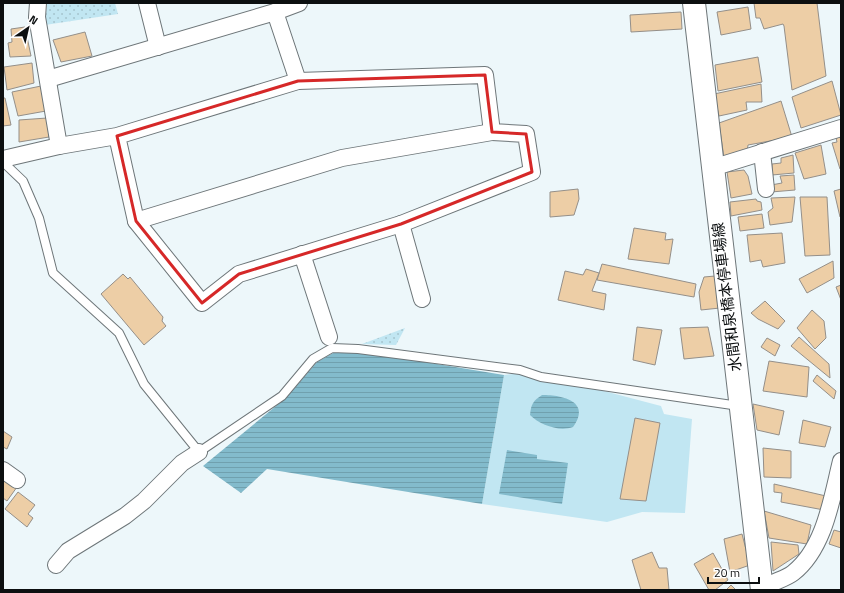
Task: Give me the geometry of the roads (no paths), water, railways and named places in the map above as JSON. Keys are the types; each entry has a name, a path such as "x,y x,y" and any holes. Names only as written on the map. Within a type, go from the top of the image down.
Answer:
{"main road":[{"name":"水間和泉橋本停車場線","path":"694,3 761,590"}],"street":[{"path":"38,3 37,17 59,146"},
{"path":"147,3 158,47"},
{"path":"48,79 275,12 299,3"},
{"path":"275,12 298,81"},
{"path":"3,160 59,146 117,136 298,81 485,75 492,132"},
{"path":"712,168 841,128"},
{"path":"117,136 136,221 202,303 239,274 401,224 532,172 526,134 492,132 342,158 136,221"},
{"path":"762,152 766,189"},
{"path":"401,224 422,299"},
{"path":"302,254 329,337"},
{"path":"56,565 68,551 125,516 144,501 182,463 199,452"},
{"path":"761,590 793,573 809,556 825,524 841,461"},
{"path":"3,470 17,480"}],"lane":[{"path":"3,160 23,181 40,218 53,273 119,333 144,384 199,452 282,396 313,359 332,348 358,349 520,370 541,377 740,406"}]}
